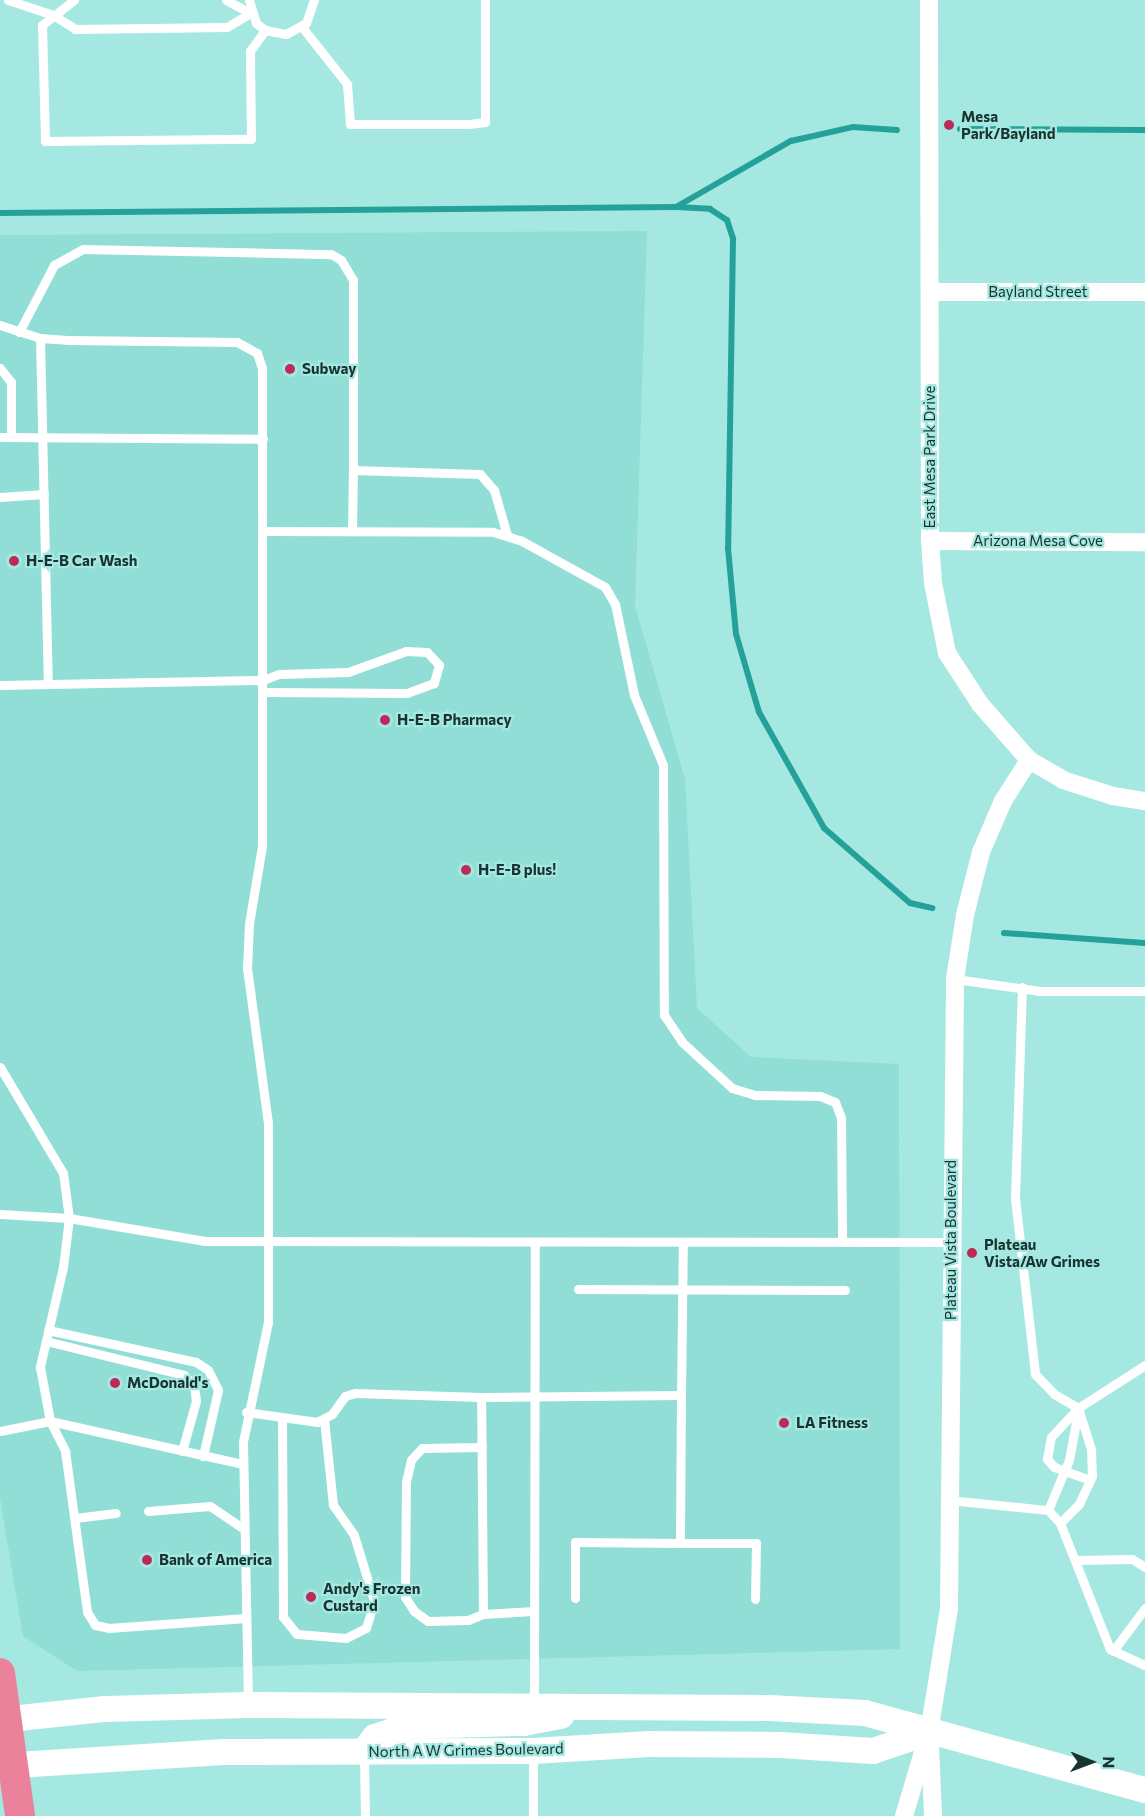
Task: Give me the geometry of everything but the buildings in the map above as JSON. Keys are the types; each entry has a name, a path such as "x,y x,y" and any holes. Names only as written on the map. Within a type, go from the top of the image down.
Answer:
{"highway":[{"path":"0,1673 7,1766 20,1816"}],"main road":[{"path":"4,1719 105,1709 248,1705 769,1708 865,1713 1145,1790"},
{"path":"364,1751 375,1737 407,1725 524,1723 603,1707"},
{"name":"North A W Grimes Boulevard","path":"7,1766 224,1752 533,1751 673,1744 780,1745 873,1751 929,1732"}],"street":[{"name":"East Mesa Park Drive","path":"929,0 930,541 934,593 947,653 986,712 1029,760 1063,780 1113,796 1145,801"},
{"name":"Bayland Street","path":"931,292 1145,292"},
{"name":"Arizona Mesa Cove","path":"930,541 1145,542"},
{"name":"Plateau Vista Boulevard","path":"904,1816 929,1732 949,1609 948,1500 956,979 965,915 981,852 1003,801 1029,760"},
{"name":"Plateau Vista Boulevard","path":"929,1732 933,1816"}],"lane":[{"path":"8,0 53,15 75,30 226,27 250,13"},
{"path":"74,0 42,25 45,141 251,139 250,51 265,30"},
{"path":"226,0 250,13 265,30 286,34 302,27 312,14 314,0"},
{"path":"249,0 250,13"},
{"path":"302,27 347,84 350,124 485,122 485,0"},
{"path":"20,332 54,265 83,249 331,254 341,260 353,280 352,531"},
{"path":"0,325 40,338 245,343 257,353 262,368 262,846 247,960 268,1123 269,1242 266,1334 246,1412 243,1464 248,1705"},
{"path":"40,338 48,683"},
{"path":"0,368 11,382 11,437"},
{"path":"0,437 262,439"},
{"path":"353,470 480,474 494,490 507,535"},
{"path":"0,496 44,494"},
{"path":"263,531 477,531 507,535 596,582 610,594 634,695 664,775 664,1015 682,1042 732,1088 755,1095 820,1096 835,1102 841,1118 842,1242"},
{"path":"0,685 263,680 279,674 348,672 406,651 427,652 439,666 434,683 407,693 262,692"},
{"path":"956,979 1040,991 1145,991"},
{"path":"1022,987 1015,1198 1035,1374 1054,1394 1078,1408 1091,1449 1090,1480 1079,1504 1060,1524"},
{"path":"0,1067 63,1173 69,1218 63,1267 48,1330 40,1378 50,1421 64,1451 87,1612 95,1625 109,1628 246,1618"},
{"path":"0,1214 69,1218 205,1241 951,1242"},
{"path":"534,1705 535,1242"},
{"path":"680,1543 683,1242"},
{"path":"578,1289 845,1290"},
{"path":"48,1330 196,1362 208,1370 219,1390 203,1456"},
{"path":"46,1341 184,1375 194,1385 196,1401 182,1451"},
{"path":"1090,1480 1065,1473 1047,1459 1046,1449 1051,1437 1078,1408 1145,1365"},
{"path":"246,1412 282,1419 317,1422 324,1419 345,1396 355,1393 481,1397 535,1394 681,1395"},
{"path":"481,1397 483,1614"},
{"path":"1048,1510 1065,1473 1078,1408"},
{"path":"282,1419 283,1617 292,1631 303,1635 346,1638 366,1628 374,1601 354,1535 333,1505 324,1419"},
{"path":"0,1431 50,1421 243,1464"},
{"path":"482,1446 422,1449 411,1460 406,1481 405,1597 414,1611 428,1621 468,1620 483,1614 534,1611"},
{"path":"948,1500 1048,1510 1060,1524 1113,1650 1145,1665"},
{"path":"148,1511 210,1506 244,1529"},
{"path":"75,1518 116,1513"},
{"path":"575,1598 575,1542 756,1543 755,1599"},
{"path":"1075,1560 1132,1559 1145,1567"},
{"path":"1113,1650 1145,1608"},
{"path":"364,1751 365,1816"},
{"path":"533,1751 533,1816"}],"shaded area":[{"path":"647,231 635,606 685,779 697,1008 751,1057 899,1064 900,1649 77,1671 23,1636 0,1497 0,235"}],"waterway":[{"path":"0,213 676,207 791,141 853,127 897,130"},
{"path":"960,129 1145,130"},
{"path":"676,207 710,209 727,220 733,239 728,548 736,634 759,712 824,828 910,903 932,908"},
{"path":"1004,933 1145,943"}],"place":[{"name":"Mesa Park/Bayland","path":"949,125"},
{"name":"Subway","path":"290,369"},
{"name":"H-E-B Car Wash","path":"14,561"},
{"name":"H-E-B Pharmacy","path":"385,720"},
{"name":"H-E-B plus!","path":"466,870"},
{"name":"Plateau Vista/Aw Grimes","path":"972,1253"},
{"name":"McDonald's","path":"115,1383"},
{"name":"LA Fitness","path":"784,1423"},
{"name":"Bank of America","path":"147,1560"},
{"name":"Andy's Frozen Custard","path":"311,1597"}]}
